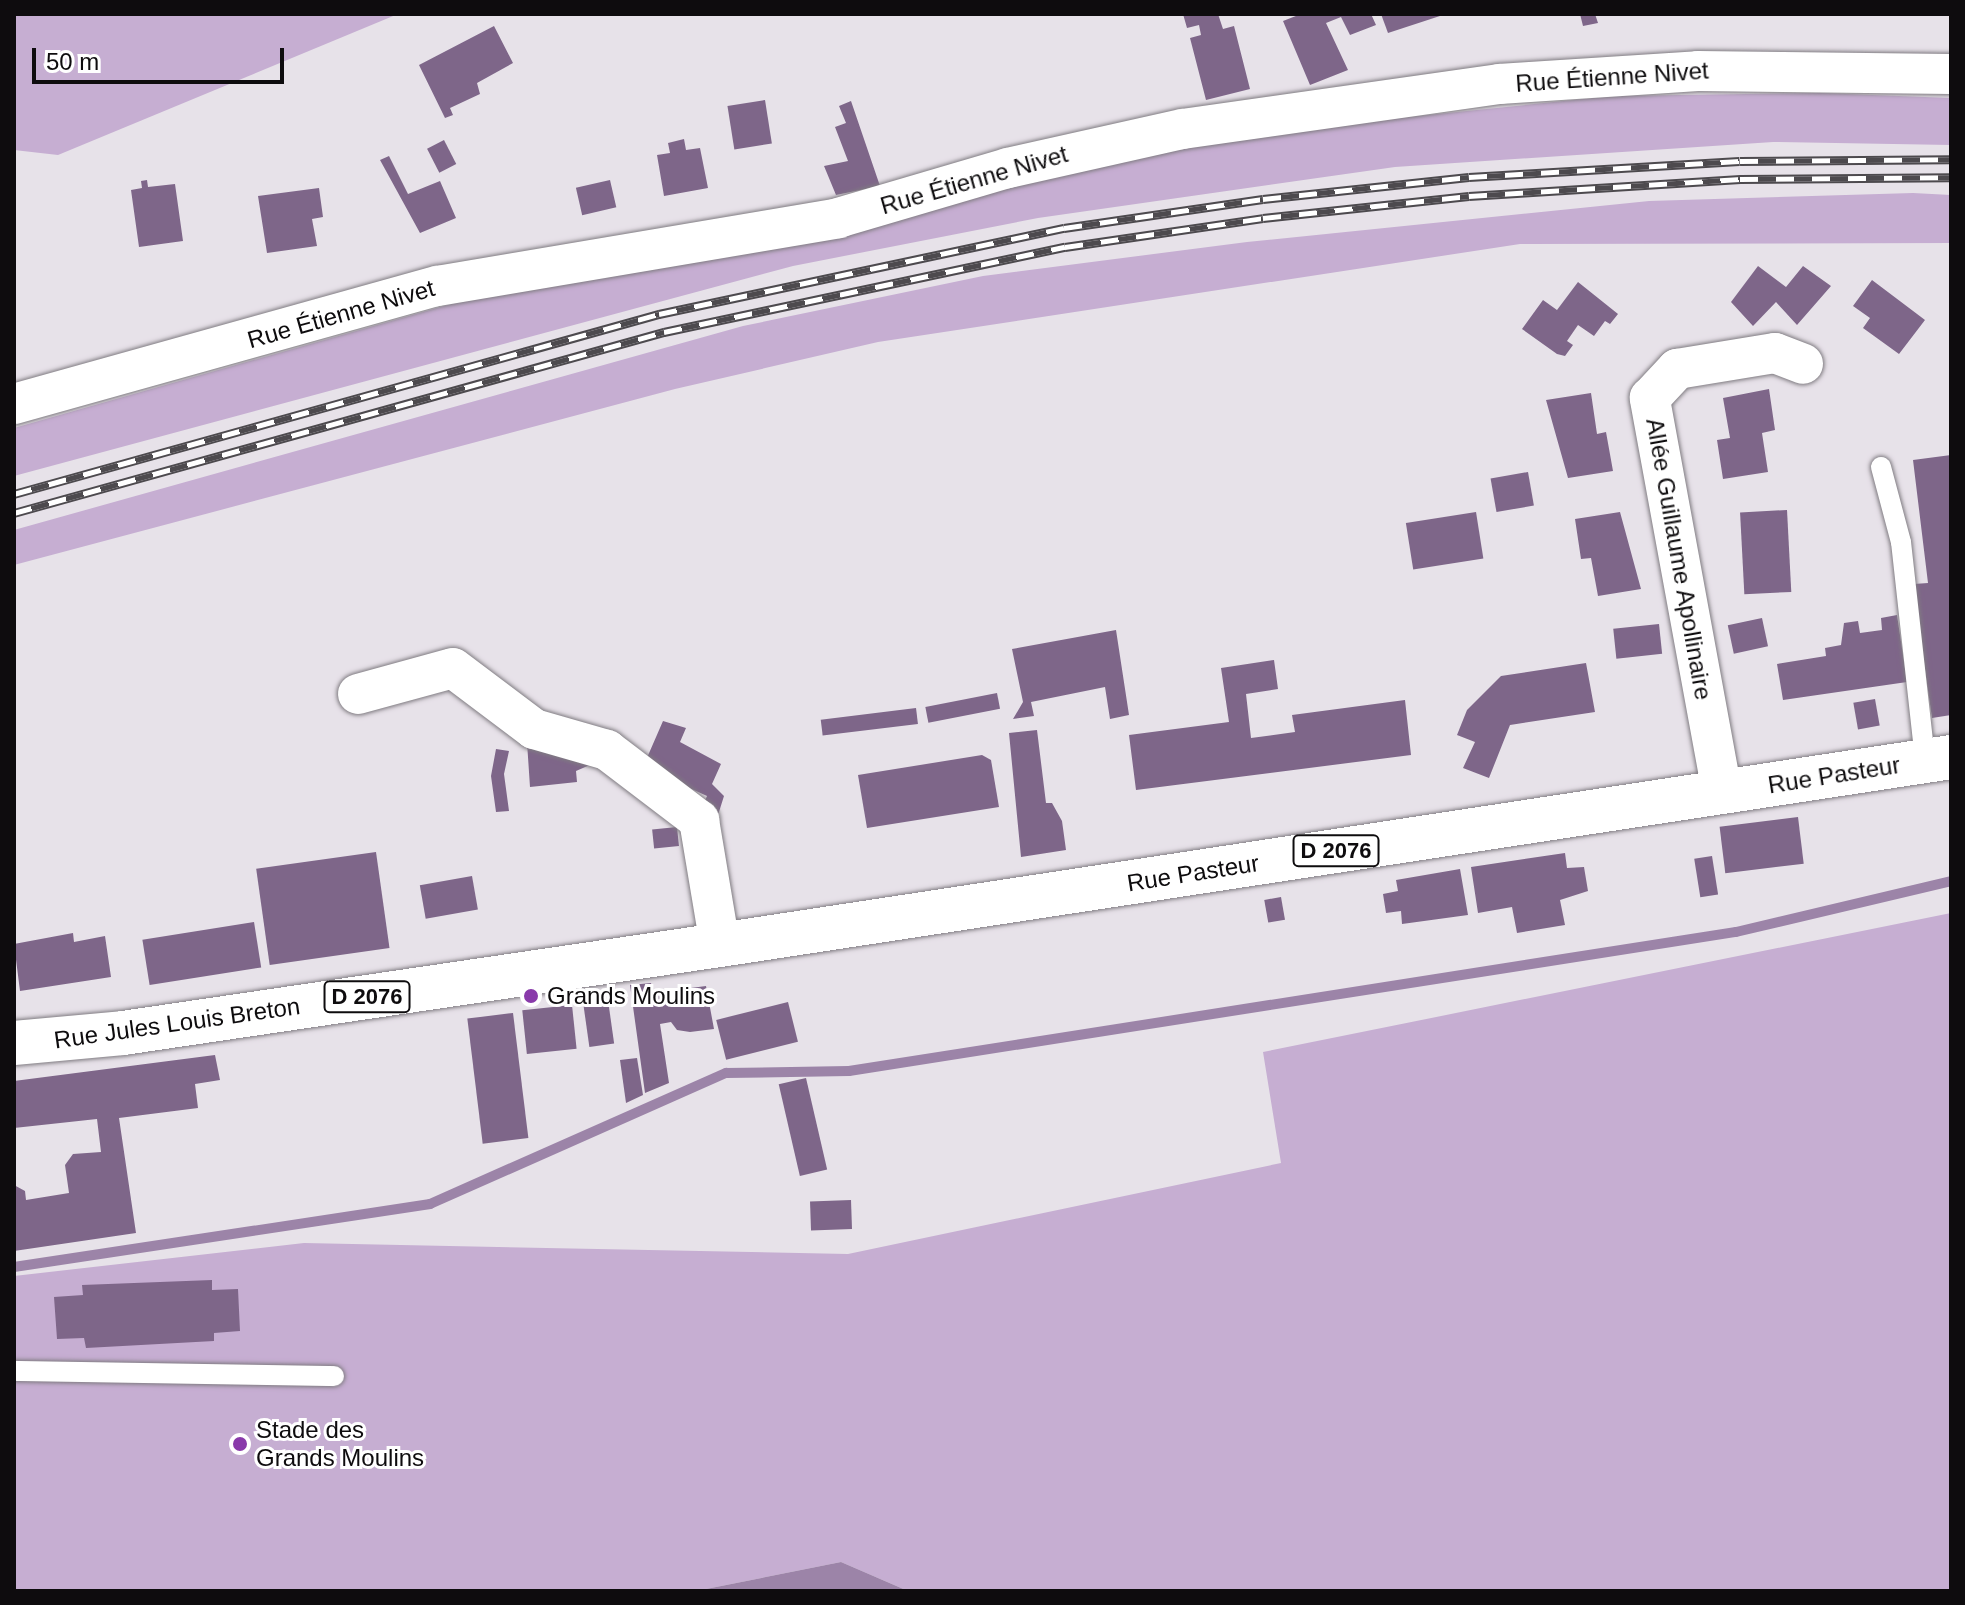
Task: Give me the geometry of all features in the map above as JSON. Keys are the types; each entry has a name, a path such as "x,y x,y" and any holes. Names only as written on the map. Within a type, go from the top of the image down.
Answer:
{"main road":[{"name":"Rue Pasteur","path":"720,945 1938,758"},
{"name":"Rue Jules Louis Breton","path":"14,1043 123,1033 720,945"}],"street":[{"name":"Rue Étienne Nivet","path":"14,404 438,286 838,218 1008,168 1183,129 1499,84 1698,71 1951,74"},
{"name":"Allée Guillaume Apollinaire","path":"1722,792 1650,398 1677,369 1775,353 1803,364"},
{"path":"358,694 453,668 534,729 607,750 699,820 720,945"}],"lane":[{"path":"1881,467 1901,542 1938,758"},
{"path":"14,1371 334,1376"}],"shaded area":[{"path":"14,14 398,14 58,155 14,150"},
{"path":"1820,93 1951,98 1951,145 1773,142 1395,167 1038,218 793,266 14,476 14,428 518,285 1270,131 1613,96"},
{"path":"1913,193 1951,195 1951,243 1520,244 878,342 675,389 14,565 14,530 743,326 983,276 1247,242 1649,201"},
{"path":"1951,913 1951,1591 908,1591 841,1562 696,1591 14,1591 14,1276 304,1243 848,1254 1281,1163 1263,1052"},
{"path":"841,1562 908,1591 696,1591"}],"building":[{"path":"1183,14 1218,14 1223,29 1234,26 1250,89 1206,100 1190,38 1201,35 1199,25 1187,28"},
{"path":"1301,14 1371,14 1376,25 1350,35 1341,17 1326,23 1348,70 1310,85 1283,21"},
{"path":"1381,14 1443,14 1443,15 1388,33"},
{"path":"1580,14 1595,14 1598,23 1583,26"},
{"path":"494,26 513,63 477,83 480,94 450,108 453,115 445,118 419,65"},
{"path":"765,100 772,143 734,149 727,106"},
{"path":"851,101 880,186 836,195 824,166 848,161 835,127 846,123 839,106"},
{"path":"684,139 686,150 700,148 708,188 664,196 657,155 670,153 668,143"},
{"path":"444,140 456,164 439,173 427,149"},
{"path":"389,156 408,194 440,181 456,218 420,233 380,160"},
{"path":"147,180 148,187 175,184 183,241 139,247 131,190 142,188 141,181"},
{"path":"610,180 616,207 582,215 576,188"},
{"path":"319,188 323,217 312,219 317,246 267,253 258,196"},
{"path":"1758,266 1786,287 1803,266 1831,286 1797,325 1776,302 1753,326 1731,302"},
{"path":"1872,280 1925,320 1899,354 1863,328 1870,318 1853,306"},
{"path":"1578,282 1618,314 1610,324 1605,321 1594,336 1578,325 1567,341 1573,345 1565,356 1557,354 1522,329 1543,300 1557,310"},
{"path":"1769,389 1775,430 1762,433 1768,472 1723,479 1717,440 1730,438 1723,398"},
{"path":"1591,393 1597,434 1606,432 1613,471 1568,478 1546,400"},
{"path":"1951,455 1951,715 1932,718 1914,593 1914,584 1928,583 1913,460"},
{"path":"1528,472 1534,505 1496,512 1491,479"},
{"path":"1787,510 1791,592 1744,594 1740,512"},
{"path":"1476,512 1483,558 1413,570 1406,523"},
{"path":"1620,512 1641,589 1598,596 1591,558 1581,559 1575,519"},
{"path":"1897,615 1907,682 1783,700 1777,664 1826,656 1825,648 1841,645 1844,623 1858,621 1860,633 1882,630 1881,618"},
{"path":"1762,618 1768,646 1734,654 1728,625"},
{"path":"1659,624 1662,654 1616,659 1613,629"},
{"path":"1116,630 1129,715 1110,719 1105,687 1031,702 1034,716 1013,719 1023,702 1012,649"},
{"path":"1274,660 1278,689 1246,694 1251,738 1295,732 1292,715 1405,700 1411,755 1136,790 1129,735 1229,722 1221,668"},
{"path":"1586,663 1595,712 1510,725 1489,778 1463,768 1475,742 1457,735 1467,710 1501,676"},
{"path":"997,693 1000,709 928,723 925,707"},
{"path":"1875,699 1880,726 1858,729 1853,703"},
{"path":"916,708 918,724 823,736 821,720"},
{"path":"663,721 686,728 680,742 721,764 712,784 724,796 718,815 702,807 707,796 643,767"},
{"path":"1037,730 1046,803 1052,803 1062,821 1066,850 1021,857 1009,733"},
{"path":"527,742 592,764 576,771 577,782 530,787"},
{"path":"496,749 509,751 504,774 509,811 496,812 491,776"},
{"path":"982,755 991,760 999,807 867,828 858,775"},
{"path":"1798,817 1804,864 1725,873 1720,827"},
{"path":"677,827 679,846 654,849 652,830"},
{"path":"376,852 389,948 270,965 256,869"},
{"path":"1565,853 1567,868 1584,867 1588,891 1560,900 1565,925 1517,933 1512,907 1478,913 1471,867"},
{"path":"1712,856 1718,895 1700,897 1694,859"},
{"path":"1460,869 1468,915 1402,924 1401,911 1386,913 1383,894 1398,891 1396,880"},
{"path":"472,876 478,909 426,919 420,885"},
{"path":"1281,897 1285,920 1268,923 1264,900"},
{"path":"254,922 261,967 150,985 142,940"},
{"path":"73,933 74,942 105,936 111,977 20,991 14,944"},
{"path":"651,983 653,993 706,986 714,1029 690,1032 677,1030 671,1022 660,1024 669,1083 645,1093 630,985"},
{"path":"608,1000 614,1044 589,1047 583,1003"},
{"path":"788,1002 798,1042 726,1060 716,1020"},
{"path":"572,1005 577,1049 527,1054 522,1010"},
{"path":"513,1013 528,1138 483,1144 467,1019"},
{"path":"215,1055 220,1080 195,1084 198,1108 119,1118 136,1233 14,1251 14,1185 25,1191 26,1200 69,1193 65,1165 73,1154 101,1152 97,1119 14,1128 14,1081"},
{"path":"637,1058 643,1095 626,1103 620,1060"},
{"path":"806,1078 827,1170 800,1176 779,1084"},
{"path":"851,1200 852,1229 811,1230 810,1201"},
{"path":"212,1280 212,1290 238,1289 240,1331 214,1333 214,1341 86,1348 84,1338 57,1339 54,1297 83,1295 82,1285"}],"waterway":[{"path":"14,1267 430,1204 726,1073 849,1071 1736,932 1951,881"}],"railway":[{"path":"14,494 659,314 1064,228 1263,199 1469,177 1740,161 1951,159"},
{"path":"14,513 664,332 1065,247 1263,218 1469,196 1740,179 1951,177"}],"place":[{"name":"Grands Moulins","path":"531,996"},
{"name":"Stade des Grands Moulins","path":"240,1444"}]}
